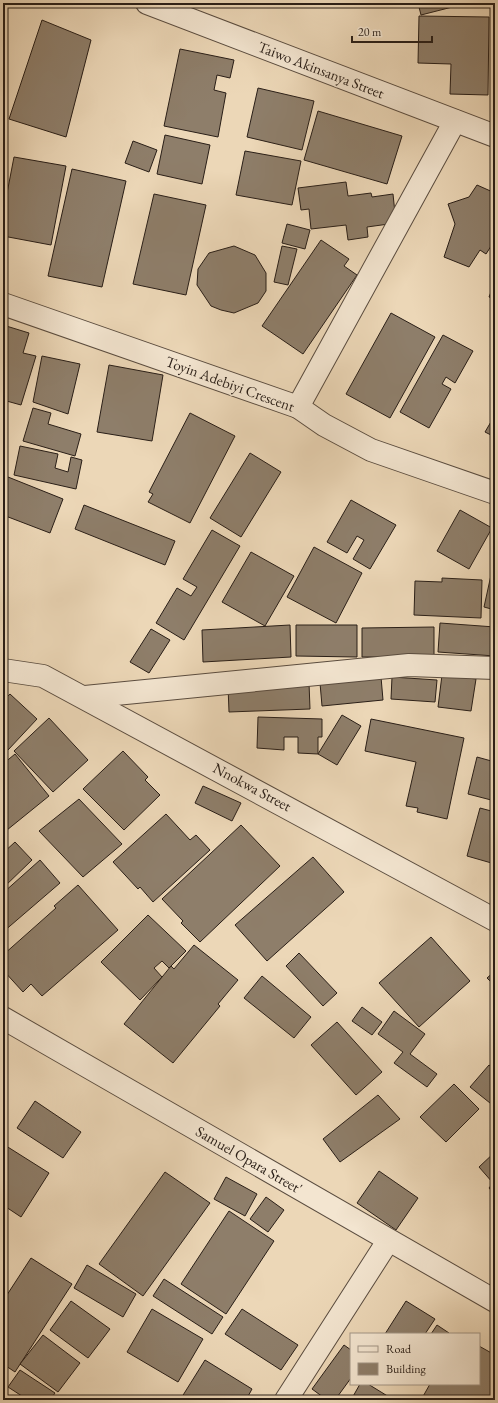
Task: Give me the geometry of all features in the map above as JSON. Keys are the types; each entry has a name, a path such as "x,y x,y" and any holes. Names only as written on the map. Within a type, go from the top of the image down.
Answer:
{"street":[{"name":"Taiwo Akinsanya Street","path":"147,3 455,122 495,136"},
{"path":"298,407 455,122"},
{"name":"Toyin Adebiyi Crescent","path":"3,304 298,407 324,425 371,450 495,493"},
{"path":"85,697 409,665 495,668"},
{"name":"Nnokwa Street","path":"3,670 43,676 85,697 495,920"},
{"name":"Samuel Opara Street'","path":"3,1018 388,1241 495,1301"},
{"path":"286,1400 388,1241"}],"building":[{"path":"418,3 468,3 421,15"},
{"path":"419,16 489,17 488,95 450,94 451,64 418,63"},
{"path":"42,20 91,40 66,137 9,119"},
{"path":"180,49 234,60 230,78 217,75 214,90 226,93 218,137 164,126"},
{"path":"258,88 314,101 302,150 247,137"},
{"path":"318,111 402,136 387,184 304,160"},
{"path":"165,135 210,145 202,184 157,174"},
{"path":"133,141 157,150 149,172 125,163"},
{"path":"245,151 301,161 292,205 236,195"},
{"path":"14,157 66,166 51,245 3,236 3,214"},
{"path":"72,169 126,181 102,287 48,276"},
{"path":"346,182 348,196 371,193 372,197 393,194 396,223 367,227 368,237 348,240 346,225 311,229 309,209 301,210 298,188"},
{"path":"477,185 495,193 495,240 486,254 480,250 469,267 444,257 455,224 448,204 469,197"},
{"path":"154,194 206,205 186,295 133,284"},
{"path":"287,224 310,230 305,249 282,243"},
{"path":"321,240 349,259 344,266 357,275 303,354 262,326"},
{"path":"234,246 255,255 266,273 266,291 258,303 234,313 211,306 197,285 198,269 209,253"},
{"path":"282,246 297,249 288,285 274,282"},
{"path":"495,282 495,299 489,297"},
{"path":"391,313 435,337 390,418 346,394"},
{"path":"3,325 29,333 23,353 36,356 21,405 3,400"},
{"path":"443,335 473,351 455,383 446,377 442,384 451,389 429,428 400,412"},
{"path":"42,356 80,364 68,414 33,402"},
{"path":"109,365 163,375 152,441 97,432"},
{"path":"3,405 7,406 3,420"},
{"path":"33,408 51,413 48,424 81,434 75,456 23,441"},
{"path":"190,413 235,436 190,523 148,502 153,494 149,492"},
{"path":"495,415 495,437 485,432"},
{"path":"20,446 58,454 55,468 68,472 71,457 82,460 76,489 14,475"},
{"path":"250,453 281,472 241,537 210,518"},
{"path":"3,475 63,499 50,533 3,515"},
{"path":"351,500 396,525 370,569 353,559 364,540 357,536 347,553 327,542"},
{"path":"84,505 175,541 165,565 75,529"},
{"path":"460,510 492,528 469,569 437,551"},
{"path":"212,530 240,546 184,640 156,623 177,588 191,596 197,587 183,579"},
{"path":"314,547 362,573 336,623 287,597"},
{"path":"251,552 294,576 265,626 222,602"},
{"path":"491,575 495,576 495,610 484,607"},
{"path":"442,578 482,580 481,618 414,615 415,581 442,582"},
{"path":"440,623 495,627 495,656 438,652"},
{"path":"290,625 291,657 203,662 202,630"},
{"path":"296,625 357,625 357,657 296,656"},
{"path":"434,627 434,657 362,657 362,628"},
{"path":"151,629 170,640 149,673 130,662"},
{"path":"442,675 476,679 471,711 438,707"},
{"path":"381,677 383,700 322,706 320,683"},
{"path":"392,677 437,680 435,702 391,699"},
{"path":"309,683 310,709 229,712 228,686"},
{"path":"10,694 37,719 8,750 3,745 3,701"},
{"path":"342,715 361,726 337,765 318,754"},
{"path":"258,717 322,719 322,737 318,737 318,754 298,753 298,737 284,737 284,750 257,748"},
{"path":"49,718 88,760 53,792 14,751"},
{"path":"371,719 464,738 447,819 417,812 418,808 406,806 416,762 365,751"},
{"path":"123,751 148,777 145,780 160,795 124,830 83,789"},
{"path":"15,754 49,796 7,830 3,824 3,764"},
{"path":"477,757 495,762 495,801 468,794"},
{"path":"203,786 241,803 232,821 195,803"},
{"path":"79,799 122,844 83,877 39,831"},
{"path":"480,808 495,812 495,864 467,856"},
{"path":"166,814 190,840 196,835 210,850 153,902 140,887 138,889 113,862"},
{"path":"241,825 280,866 200,942 181,923 183,921 162,899"},
{"path":"15,842 32,860 3,888 3,853"},
{"path":"313,857 344,892 267,961 235,925"},
{"path":"40,860 60,883 3,932 3,893"},
{"path":"78,885 118,930 42,996 31,984 23,992 3,970 3,955 56,908 54,906"},
{"path":"148,915 186,951 169,968 162,961 154,968 162,977 140,1000 101,962"},
{"path":"431,937 470,981 419,1027 379,983"},
{"path":"194,945 238,980 218,1004 220,1006 173,1063 124,1024 171,966 174,969"},
{"path":"299,953 337,993 323,1006 286,966"},
{"path":"495,971 495,986 487,978"},
{"path":"262,976 311,1017 294,1038 244,998"},
{"path":"362,1007 382,1022 372,1035 352,1021"},
{"path":"394,1011 425,1034 410,1054 437,1074 427,1087 394,1063 403,1052 378,1034"},
{"path":"337,1022 382,1072 356,1095 311,1045"},
{"path":"489,1065 495,1069 495,1107 470,1087"},
{"path":"454,1084 479,1109 446,1142 420,1117"},
{"path":"378,1095 400,1119 340,1162 323,1139"},
{"path":"35,1101 81,1132 63,1158 17,1128"},
{"path":"3,1144 49,1173 21,1217 3,1205"},
{"path":"495,1152 495,1195 489,1188 493,1183 479,1167"},
{"path":"379,1171 418,1198 396,1230 357,1203"},
{"path":"165,1172 210,1203 143,1296 99,1264"},
{"path":"226,1177 257,1194 245,1216 214,1199"},
{"path":"266,1197 284,1210 268,1232 250,1219"},
{"path":"229,1211 274,1241 226,1314 181,1284"},
{"path":"3,1235 7,1237 3,1245"},
{"path":"31,1258 72,1284 15,1372 3,1364 3,1301"},
{"path":"87,1265 136,1294 123,1317 74,1288"},
{"path":"164,1279 223,1317 212,1334 153,1296"},
{"path":"71,1301 110,1329 88,1358 50,1330"},
{"path":"406,1301 435,1319 426,1333 386,1333"},
{"path":"152,1309 203,1339 178,1382 127,1352"},
{"path":"242,1309 298,1345 281,1370 225,1334"},
{"path":"437,1325 449,1333 432,1333"},
{"path":"43,1335 80,1363 58,1392 20,1364"},
{"path":"344,1345 350,1349 350,1379 335,1400 327,1400 312,1389"},
{"path":"480,1347 495,1355 495,1400 421,1400 429,1385 480,1385"},
{"path":"205,1360 252,1389 246,1400 180,1400"},
{"path":"20,1370 55,1393 50,1400 28,1400 8,1387"},
{"path":"359,1385 370,1385 394,1400 351,1400"}]}
